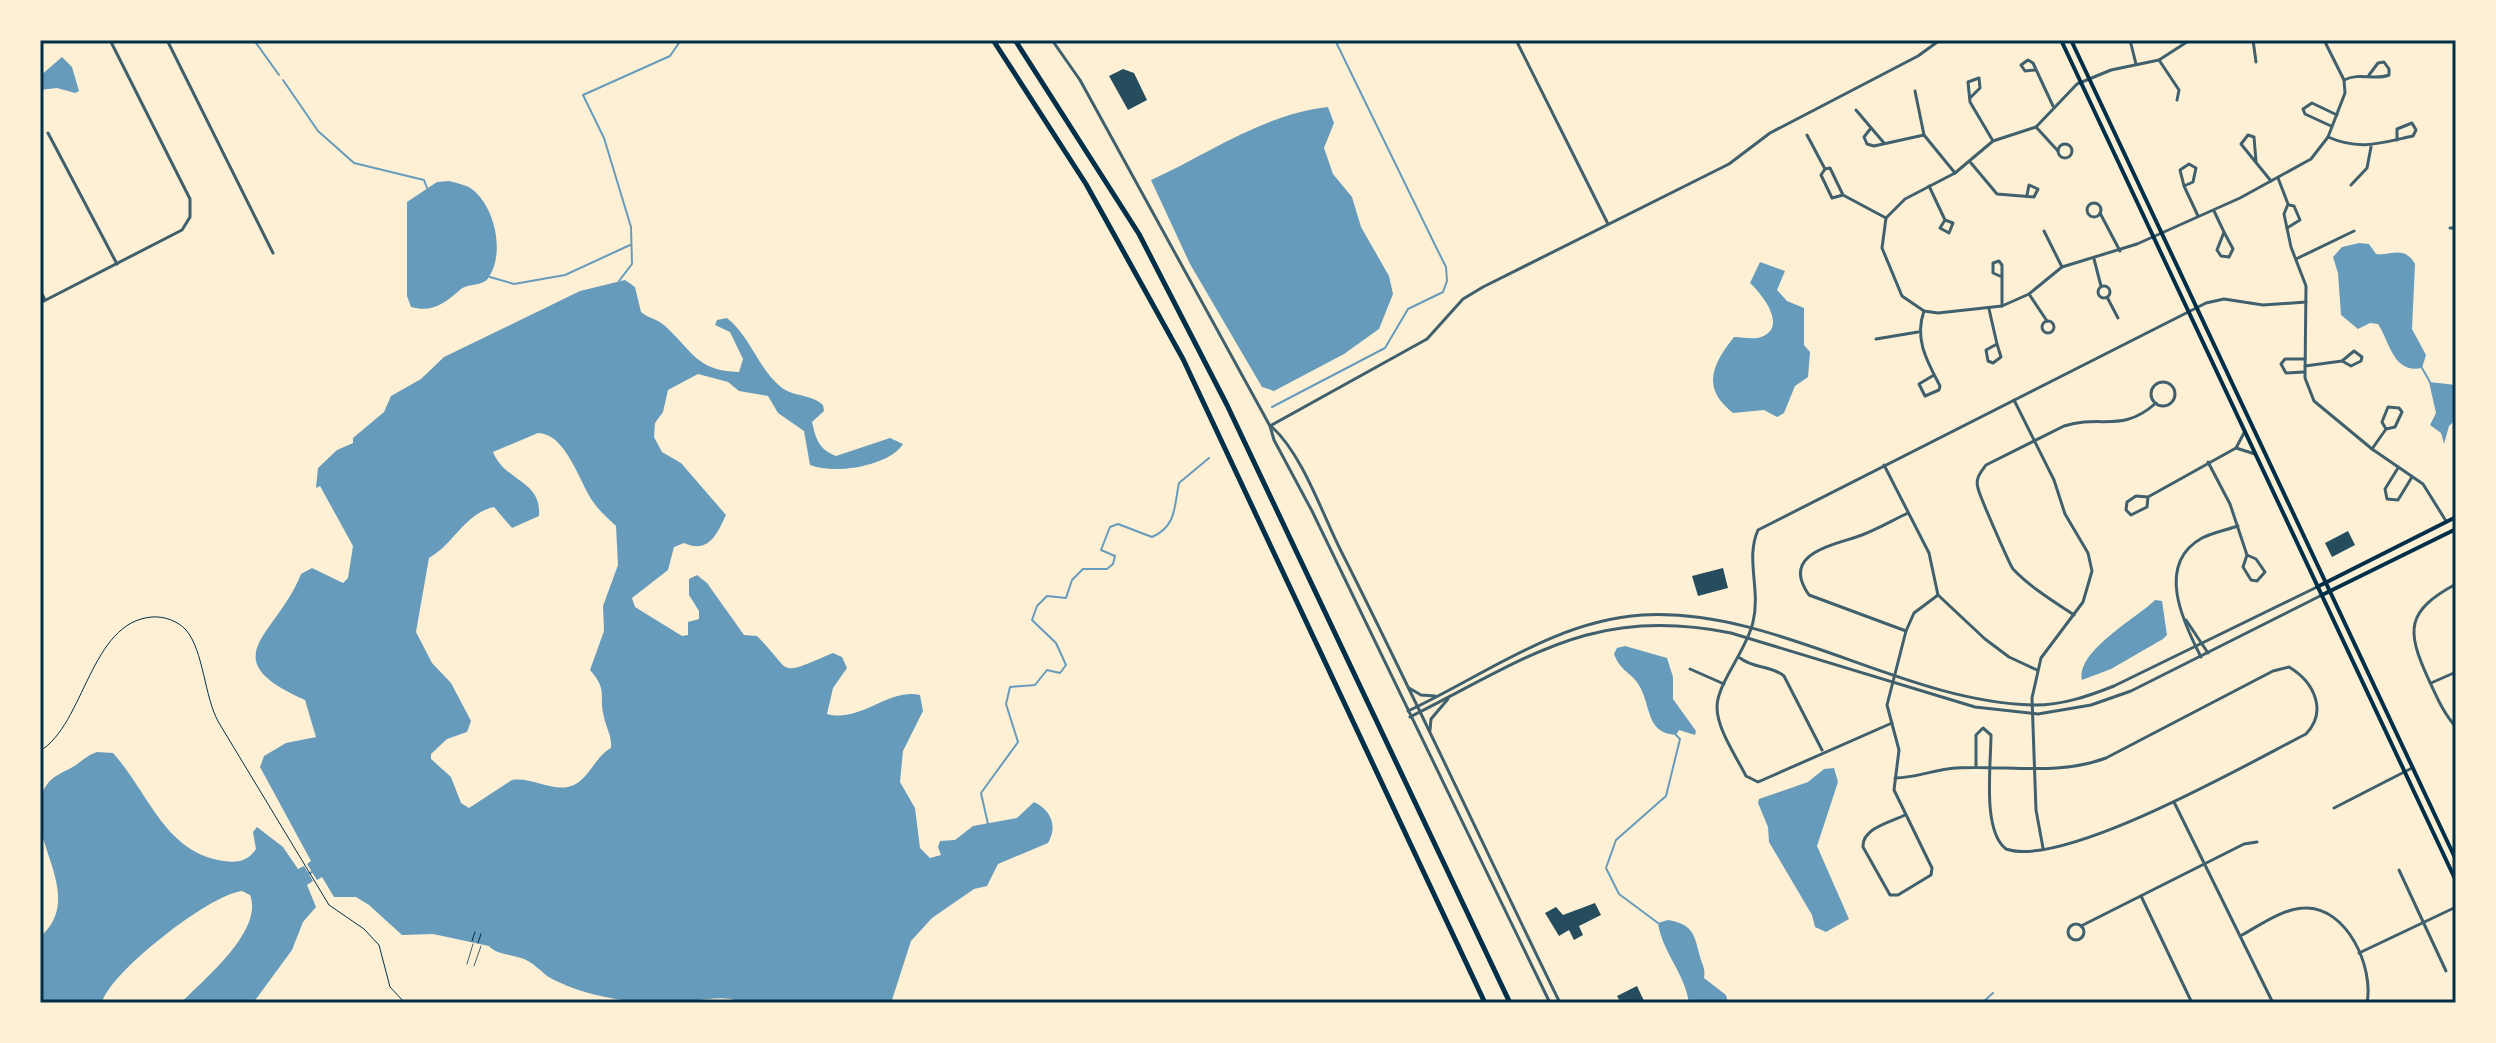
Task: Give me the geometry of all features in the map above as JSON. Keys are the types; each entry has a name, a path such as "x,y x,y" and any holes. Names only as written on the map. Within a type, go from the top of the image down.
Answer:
{"highway":[{"path":"993,40 1086,184 1183,359 1485,1003"},
{"path":"1015,40 1139,234 1227,405 1510,1003"}],"main road":[{"path":"2061,40 2456,881"},
{"path":"2071,40 2456,860"},
{"path":"2317,587 2456,517"},
{"path":"2321,596 2456,529"}],"street":[{"path":"40,303 182,230 192,208 110,40"},
{"path":"167,40 273,253"},
{"path":"1052,40 1080,80 1270,426 1274,440 1312,511 1550,1003"},
{"path":"1516,40 1608,224"},
{"path":"1270,426 1427,339 1463,299 1483,287 1729,164 1770,133 1918,56 1940,40"},
{"path":"2130,40 2136,64"},
{"path":"2190,40 2159,60 2081,82 2053,106 2036,127 1993,141 1955,173 1905,199 1886,218 1884,258 1902,296 1924,311 2002,306 2029,294 2062,267 2120,251 2214,211 2311,159 2328,137 2345,93 2344,80 2324,40"},
{"path":"2253,40 2256,62"},
{"path":"2159,60 2179,90 2177,100"},
{"path":"2344,80 2355,75 2383,78 2389,75 2389,69 2384,62 2378,63 2369,75"},
{"path":"2035,70 2053,106"},
{"path":"1970,98 1980,88 1979,78 1968,82 1970,98 1993,141"},
{"path":"1915,91 1924,135 1955,173"},
{"path":"2332,126 2305,114 2303,109 2312,103 2337,115"},
{"path":"1856,110 1884,143"},
{"path":"2328,137 2349,146 2371,147 2413,136 2416,130 2412,123 2397,129 2397,140"},
{"path":"2036,127 2058,151"},
{"path":"1871,128 1864,137 1867,144 1924,135"},
{"path":"48,133 117,264"},
{"path":"1807,135 1825,169"},
{"path":"2256,161 2254,137 2248,135 2241,144 2272,181"},
{"path":"2351,185 2367,168 2371,147"},
{"path":"1970,161 1997,194 2027,195"},
{"path":"2184,186 2193,182 2196,168 2189,164 2180,170 2184,186 2198,217"},
{"path":"1825,169 1830,168 1843,195 1886,218"},
{"path":"1825,169 1821,175 1832,198 1843,195"},
{"path":"2278,178 2288,204 2284,214 2287,228 2306,286 2305,369 2314,401 2372,449 2423,484 2446,522"},
{"path":"1929,186 1945,220"},
{"path":"2287,228 2300,220 2294,206 2288,204"},
{"path":"2214,211 2233,249 2229,257 2221,256 2217,250 2224,232"},
{"path":"2100,213 2120,251"},
{"path":"2450,228 2456,228"},
{"path":"2044,231 2062,267"},
{"path":"2296,259 2354,231"},
{"path":"2094,257 2101,286 2098,295 2107,297"},
{"path":"2002,277 2002,306"},
{"path":"2101,286 2109,288 2107,297 2118,318"},
{"path":"40,290 45,300"},
{"path":"2029,294 2047,321"},
{"path":"1892,723 1758,782 1751,781 1717,711 1724,684 1749,639 1758,596 1751,556 1758,530 2197,308 2224,299 2263,305 2306,302"},
{"path":"1989,308 2001,357 1993,363 1988,361 1986,350 1997,344"},
{"path":"1924,311 1918,332 1940,389 1925,396 1919,384 1934,375"},
{"path":"1876,339 1918,332"},
{"path":"2305,359 2285,359 2281,364 2286,373 2342,361 2354,351 2362,357 2355,366 2346,366 2342,361"},
{"path":"2162,382 2171,384 2175,392 2173,401 2165,405 2156,403 2152,395 2154,386 2162,382"},
{"path":"2014,398 2065,514 2088,553 2092,571 2089,589 2074,615 2050,644 2037,670 2031,705 2043,848"},
{"path":"2074,615 2038,591 2006,560 1997,529 1977,486 1978,476 1986,465 2076,422 2125,423 2140,418 2156,403"},
{"path":"2372,449 2386,429 2395,427 2402,412 2399,408 2388,407 2382,422 2386,429"},
{"path":"1270,426 1281,435 1315,498 1560,1003"},
{"path":"2148,497 2147,507 2137,515 2126,510 2127,502 2136,496 2148,497 2236,448 2245,431"},
{"path":"2236,448 2256,455"},
{"path":"2208,462 2238,526 2247,555 2243,567 2251,580 2257,581 2265,572 2256,559 2247,555"},
{"path":"1884,465 1929,553 1938,595 1985,639 2009,657 2037,670"},
{"path":"2398,468 2385,492 2391,502 2398,500 2412,477"},
{"path":"1906,631 1812,597 1804,588 1801,572 1805,560 1822,547 1864,534 1908,513"},
{"path":"2208,653 2177,601 2174,580 2178,565 2201,539 2238,526"},
{"path":"2456,584 2426,602 2415,618 2412,630 2415,651 2456,727"},
{"path":"1407,711 1542,640 1613,618 1667,615 1751,629 1976,697 2031,705 2098,692 2317,587"},
{"path":"1905,815 1866,834 1863,847 1890,895 1898,895 1928,880 1932,868 1894,790 1899,750 1887,705 1893,674 1914,613 1938,595"},
{"path":"1410,717 1529,656 1601,629 1665,623 1749,639 1975,707 2032,713 2106,700 2201,657 2321,596"},
{"path":"2186,620 2186,630 2201,657"},
{"path":"1740,658 1750,666 1776,669 1784,676 1823,751"},
{"path":"1895,778 1976,767 1991,767 2034,767 2080,768 2106,758 2273,671 2289,667 2304,676 2319,709 2316,723 2306,734 2174,802 2125,825 2043,848 2016,852 1995,838 1991,767 1991,735 1983,728 1976,735 1976,767"},
{"path":"1690,669 1724,684"},
{"path":"2431,683 2456,672"},
{"path":"1408,687 1421,695 1438,696"},
{"path":"1429,733 1431,719 1451,696"},
{"path":"2334,808 2412,768"},
{"path":"2174,802 2273,1003"},
{"path":"2081,926 2206,862 2244,844 2257,842"},
{"path":"2399,870 2446,971"},
{"path":"2141,896 2192,1003"},
{"path":"2359,953 2456,907"},
{"path":"2242,935 2290,911 2304,908 2323,910 2337,918 2359,953 2366,975 2367,1003"}],"lane":[{"path":"467,964 473,944"},
{"path":"474,966 481,946"}],"path":[{"path":"40,751 58,734 83,686 117,634 148,617 174,621 192,640 212,711 305,865 336,911 374,938 390,987 405,1003"},
{"path":"469,948 475,932"},
{"path":"475,949 481,934"}],"water":[{"path":"62,57 72,67 79,91 75,93 57,88 40,90 40,76"},
{"path":"1328,107 1334,123 1324,148 1333,174 1352,197 1361,227 1389,276 1393,294 1379,329 1344,354 1274,391 1262,387 1190,264 1151,180 1258,127 1304,111"},
{"path":"449,181 471,188 487,208 497,243 494,267 486,280 464,287 438,306 426,309 411,307 407,296 407,202 437,182"},
{"path":"2369,244 2376,254 2402,253 2415,264 2412,329 2426,355 2422,368 2412,369 2398,361 2378,324 2370,323 2358,329 2341,315 2338,273 2333,257 2342,247"},
{"path":"1760,262 1785,271 1777,290 1787,301 1804,308 1804,345 1810,352 1808,377 1795,386 1784,413 1777,417 1764,410 1733,413 1723,404 1713,385 1720,357 1734,337 1761,337 1773,326 1770,310 1750,283"},
{"path":"625,280 635,287 641,312 664,325 696,358 713,368 739,372 743,359 730,332 715,325 717,320 727,318 782,388 823,405 824,411 812,422 813,428 822,447 836,456 890,438 903,444 896,452 874,463 847,469 821,468 810,465 804,431 778,413 768,396 739,391 728,382 698,374 668,390 663,412 655,423 654,437 662,452 681,463 726,515 706,544 693,546 684,543 674,547 668,570 632,598 635,607 682,636 688,635 688,622 699,619 699,611 689,595 689,579 697,575 707,583 744,635 757,636 788,668 802,666 833,653 842,657 847,668 833,688 827,714 851,714 897,696 920,695 923,711 903,751 900,782 915,808 920,848 930,858 941,855 938,847 940,841 955,840 973,826 1017,818 1034,802 1049,814 1052,831 1048,843 998,864 987,886 974,889 932,918 911,941 891,1003 733,1003 732,999 724,998 678,1003 629,1001 561,983 528,961 497,952 489,946 433,934 402,935 369,905 356,897 334,897 322,877 317,880 307,864 311,861 260,767 264,756 286,743 316,737 305,700 277,685 261,671 256,658 258,644 301,574 312,568 343,583 348,578 353,546 320,486 316,488 318,468 337,450 353,443 353,438 384,412 391,396 421,379 444,357 580,291","holes":["538,433 548,435 565,450 594,503 616,526 618,565 603,606 604,631 590,670 601,689 602,710 611,748 572,786 555,787 512,780 469,808 461,803 451,777 431,759 431,754 447,739 467,732 471,721 451,683 432,663 416,632 429,558 475,516 494,507 512,528 539,516 535,495 506,470 493,452"]},
{"path":"2429,382 2456,385 2456,419 2449,426 2444,444 2441,433 2430,425 2436,413"},
{"path":"2155,600 2162,601 2167,635 2111,669 2082,680 2088,658 2098,647"},
{"path":"1625,646 1667,658 1673,677 1673,699 1696,731 1695,735 1679,730 1676,735 1667,733 1655,725 1638,684 1614,654 1617,648"},
{"path":"97,752 113,753 172,834 204,856 234,862 250,856 256,849 253,832 257,827 283,847 298,869 304,866 313,881 307,885 316,907 303,922 292,950 253,1003 181,1003 240,939 252,909 250,895 242,891 208,906 163,937 122,973 102,1003 40,1003 40,937 54,920 58,901 56,881 39,822 39,803 51,780"},
{"path":"1834,768 1838,782 1817,846 1849,919 1826,932 1815,927 1812,915 1769,842 1768,827 1758,803 1759,799 1808,782 1824,769"},
{"path":"1668,920 1690,930 1704,968 1704,978 1726,995 1728,1003 1689,1003 1683,982 1660,934 1658,923"}],"building":[{"path":"1123,69 1134,73 1147,100 1128,110 1109,76"},
{"path":"2348,531 2355,545 2332,557 2325,543"},
{"path":"1723,568 1728,588 1698,596 1692,576"},
{"path":"1595,903 1601,915 1579,926 1583,935 1574,940 1569,930 1559,936 1545,913 1556,907 1563,915"},
{"path":"1637,986 1645,1003 1621,1003 1617,996"}],"waterway":[{"path":"254,40 279,75"},
{"path":"619,281 632,264 631,227 604,138 583,95 670,56 681,40"},
{"path":"1272,407 1385,348 1408,309 1443,292 1447,281 1446,267 1335,40"},
{"path":"283,80 318,131 354,163 424,180 427,188"},
{"path":"490,277 514,284 565,275 630,245"},
{"path":"2422,368 2430,382"},
{"path":"988,824 981,793 1018,742 1006,704 1010,687 1035,685 1047,670 1060,673 1066,665 1056,643 1032,620 1037,606 1047,596 1066,598 1072,580 1083,569 1107,569 1113,564 1115,556 1101,550 1110,527 1118,524 1152,537 1166,527 1173,514 1179,483 1209,458"},
{"path":"1658,923 1619,894 1606,868 1616,840 1666,796 1680,739 1676,735"},
{"path":"308,874 312,872"},
{"path":"1972,1003 1983,1002 1993,993"}]}
